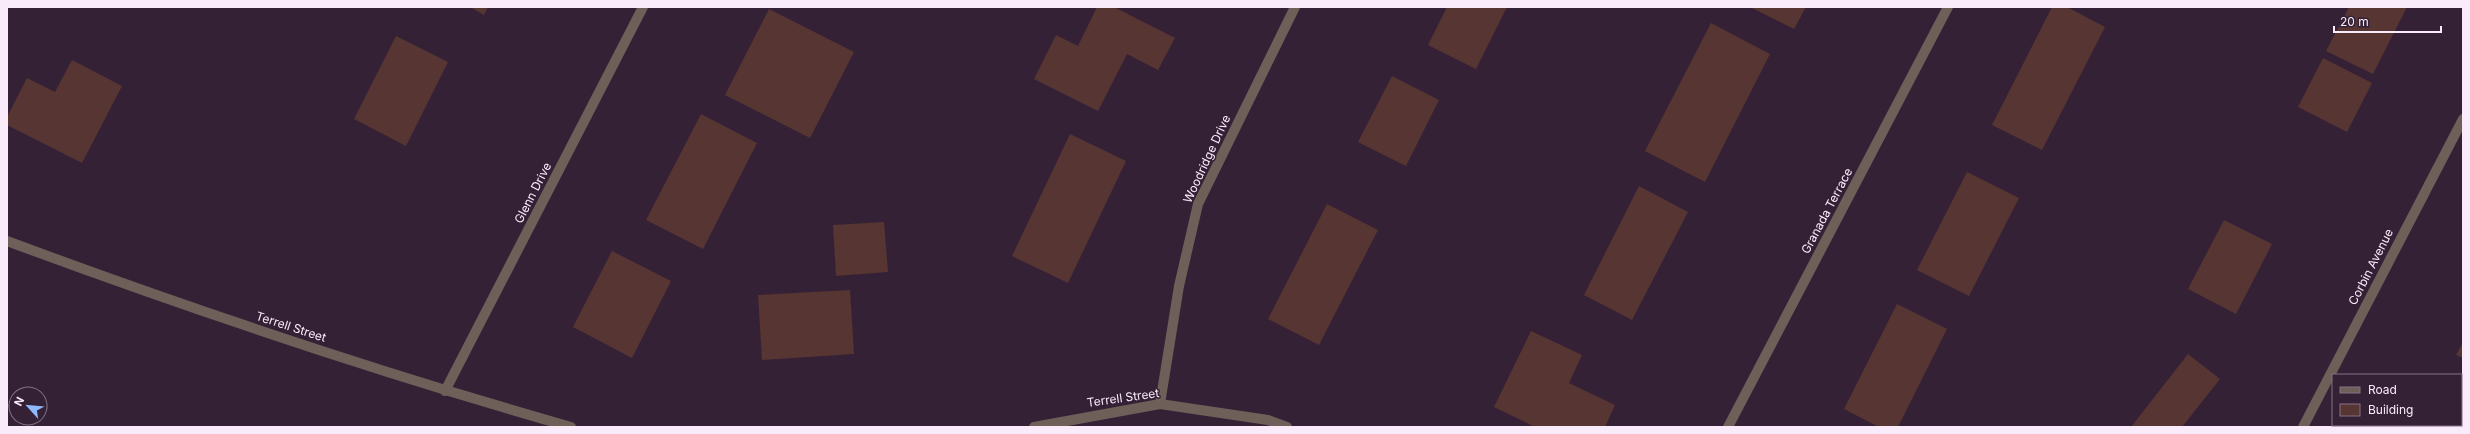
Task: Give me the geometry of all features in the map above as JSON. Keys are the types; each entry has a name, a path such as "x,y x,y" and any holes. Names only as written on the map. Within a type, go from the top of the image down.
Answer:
{"street":[{"name":"Glenn Drive","path":"445,391 643,7"},
{"name":"Woodridge Drive","path":"1160,404 1179,286 1198,204 1295,7"},
{"name":"Granada Terrace","path":"1728,427 1948,7"},
{"name":"Corbin Avenue","path":"2303,427 2463,120"},
{"name":"Terrell Street","path":"7,241 159,298 445,391 571,427"},
{"name":"Terrell Street","path":"1034,427 1160,404 1268,420 1287,427"}],"building":[{"path":"470,7 488,7 484,15"},
{"path":"1097,7 1114,7 1175,38 1158,70 1127,54 1098,111 1034,79 1056,35 1078,46"},
{"path":"1447,7 1507,7 1476,69 1428,45"},
{"path":"1750,7 1806,7 1794,29"},
{"path":"2052,7 2067,7 2105,27 2042,150 1992,125"},
{"path":"2349,7 2407,7 2373,74 2326,51"},
{"path":"769,9 854,52 810,138 725,95"},
{"path":"1711,23 1770,54 1705,182 1645,151"},
{"path":"396,36 448,62 406,146 354,119"},
{"path":"2323,58 2372,83 2347,132 2298,107"},
{"path":"72,60 122,86 82,163 7,125 7,117 27,78 55,92"},
{"path":"1392,76 1439,100 1406,166 1358,142"},
{"path":"701,114 757,143 703,249 646,220"},
{"path":"1070,134 1126,161 1068,283 1012,256"},
{"path":"1967,172 2019,198 1969,296 1917,270"},
{"path":"1639,186 1688,212 1632,320 1584,295"},
{"path":"1327,204 1378,230 1319,345 1268,319"},
{"path":"2224,220 2272,244 2236,314 2188,289"},
{"path":"884,222 888,272 836,276 833,225"},
{"path":"612,251 671,281 632,358 573,327"},
{"path":"850,290 854,354 762,360 758,295"},
{"path":"1897,304 1947,329 1898,427 1879,427 1844,409"},
{"path":"1531,331 1582,355 1569,383 1615,405 1605,427 1535,427 1494,407"},
{"path":"2463,342 2463,358 2456,355"},
{"path":"2188,354 2220,379 2182,427 2131,427"},
{"path":"2463,405 2463,427 2426,427 2462,426"}]}
